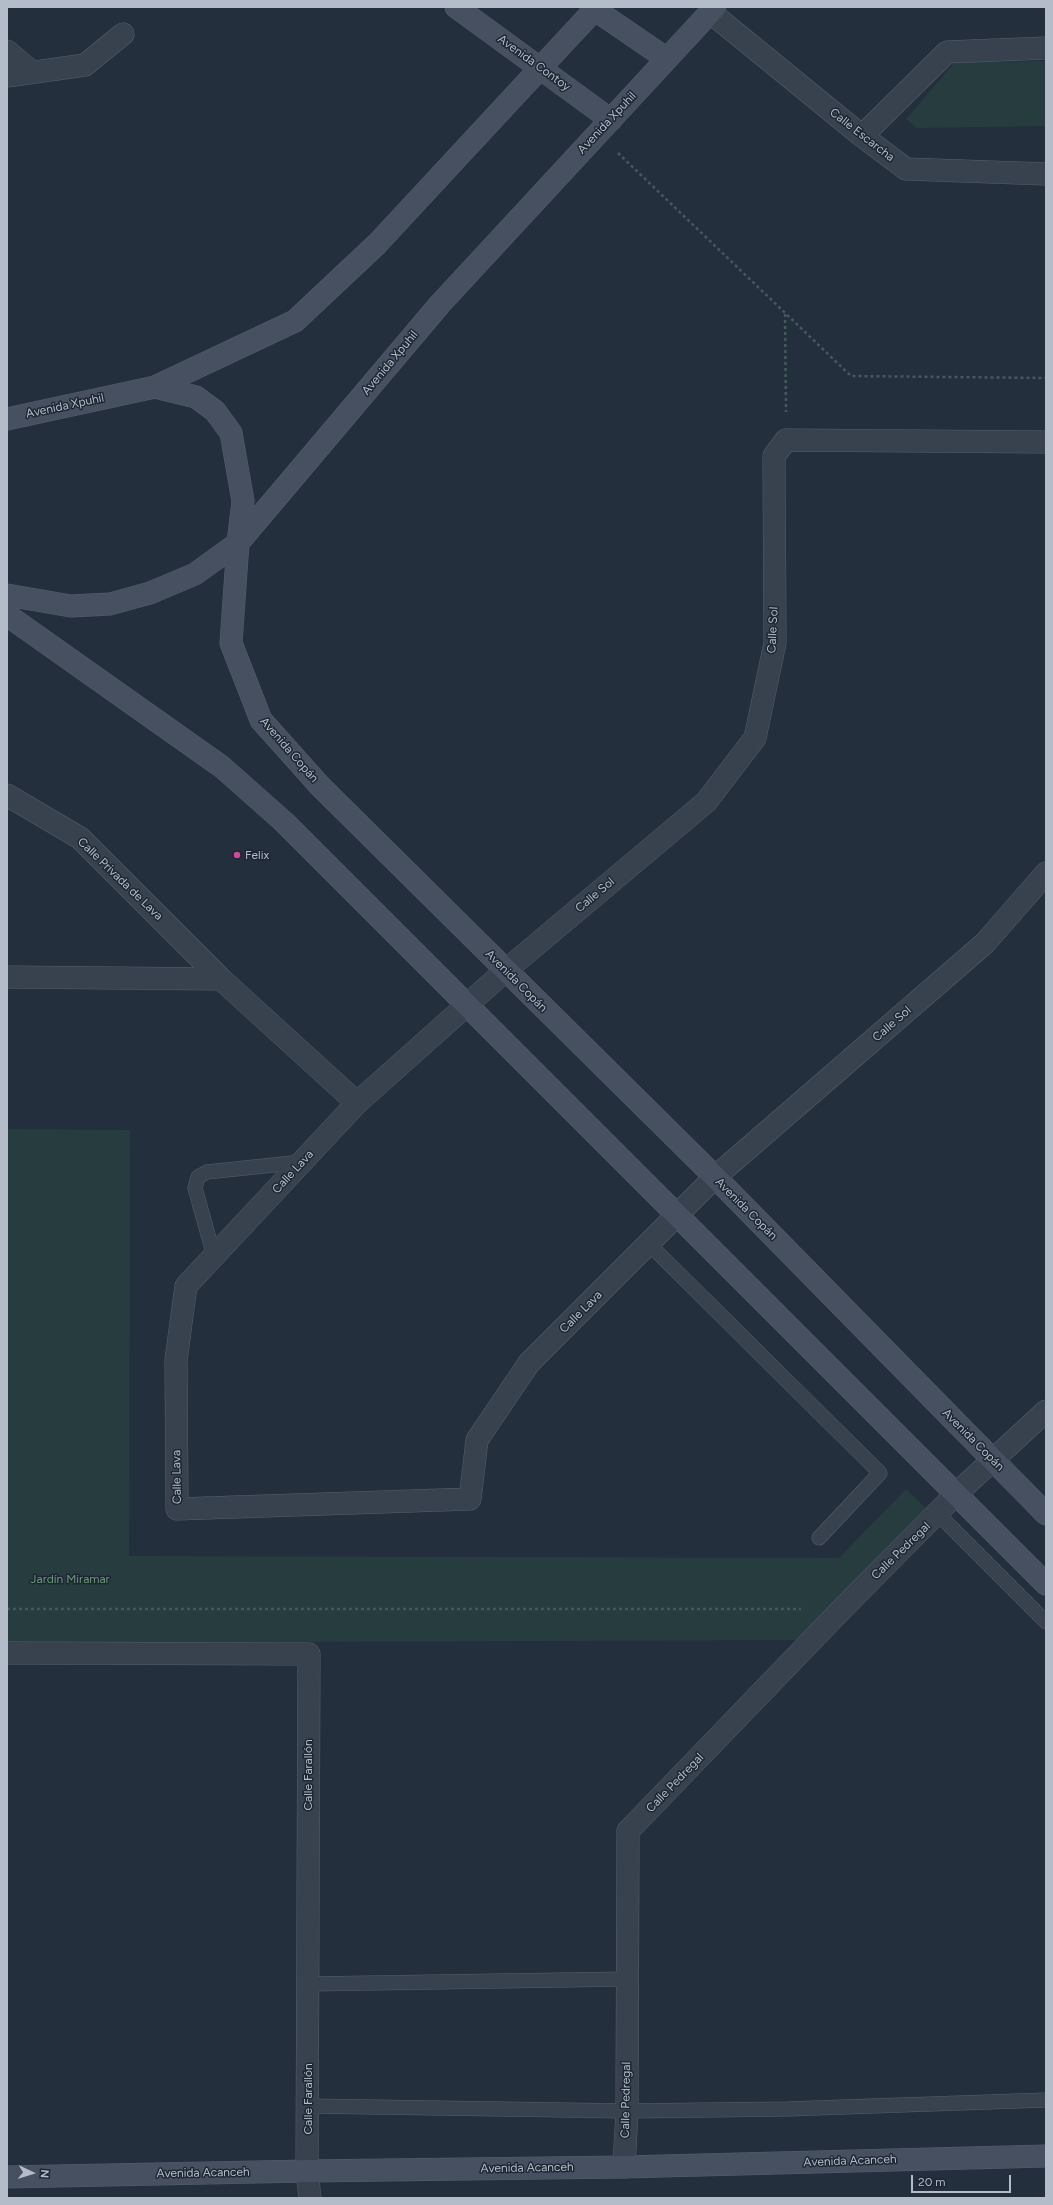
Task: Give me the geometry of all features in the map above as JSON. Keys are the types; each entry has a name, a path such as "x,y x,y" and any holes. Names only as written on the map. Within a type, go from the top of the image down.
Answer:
{"street":[{"name":"Avenida Contoy","path":"456,7 540,68 604,126"},
{"name":"Avenida Xpuhil","path":"7,419 155,387 294,321 377,244 594,8"},
{"path":"594,8 666,59"},
{"name":"Avenida Xpuhil","path":"7,595 72,606 110,604 150,593 196,574 238,543 440,304 713,9"},
{"name":"Calle Escarcha","path":"713,9 862,136 906,169 1046,174"},
{"path":"7,76 85,65 123,34"},
{"path":"862,136 946,52 1046,48"},
{"path":"7,51 32,72"},
{"name":"Avenida Copán","path":"155,387 196,397 215,411 231,433 243,500 230,643 261,720 320,786 714,1177 1046,1514"},
{"path":"786,440 1046,442"},
{"name":"Calle Sol","path":"505,971 706,802 755,738 775,643 774,456 786,440"},
{"path":"7,615 222,768 284,822 1046,1584"},
{"name":"Calle Privada de Lava","path":"7,794 80,838 221,979 357,1104"},
{"name":"Calle Sol","path":"678,1215 714,1177 985,943 1046,873"},
{"name":"Calle Lava","path":"505,971 357,1104 186,1286 176,1360 177,1509 470,1499 477,1440 529,1363 678,1215"},
{"path":"7,977 221,979"},
{"name":"Calle Pedregal","path":"624,2167 627,2111 628,1831 842,1609 938,1514 956,1494 1046,1411"},
{"name":"Calle Farallón","path":"7,1653 309,1654 307,2171 310,2198"},
{"name":"Avenida Acanceh","path":"7,2178 307,2171 624,2167 1046,2156"}],"lane":[{"path":"214,1256 195,1188 198,1177 207,1172 302,1162"},
{"path":"649,1244 880,1473 819,1538"},
{"path":"938,1514 1046,1622"},
{"path":"308,1984 628,1979"},
{"path":"308,2106 627,2111 787,2109 1046,2100"}],"path":[{"path":"604,126 785,314 851,376 1046,378"},
{"path":"785,314 786,440"},
{"path":"7,1609 842,1609"}],"green space":[{"path":"1046,61 1046,126 917,128 906,119 955,62"},
{"name":"Jardín Miramar","path":"7,1129 130,1130 129,1556 839,1558 906,1489 927,1509 800,1640 7,1643"}],"place":[{"name":"Felix","path":"237,855"}]}
